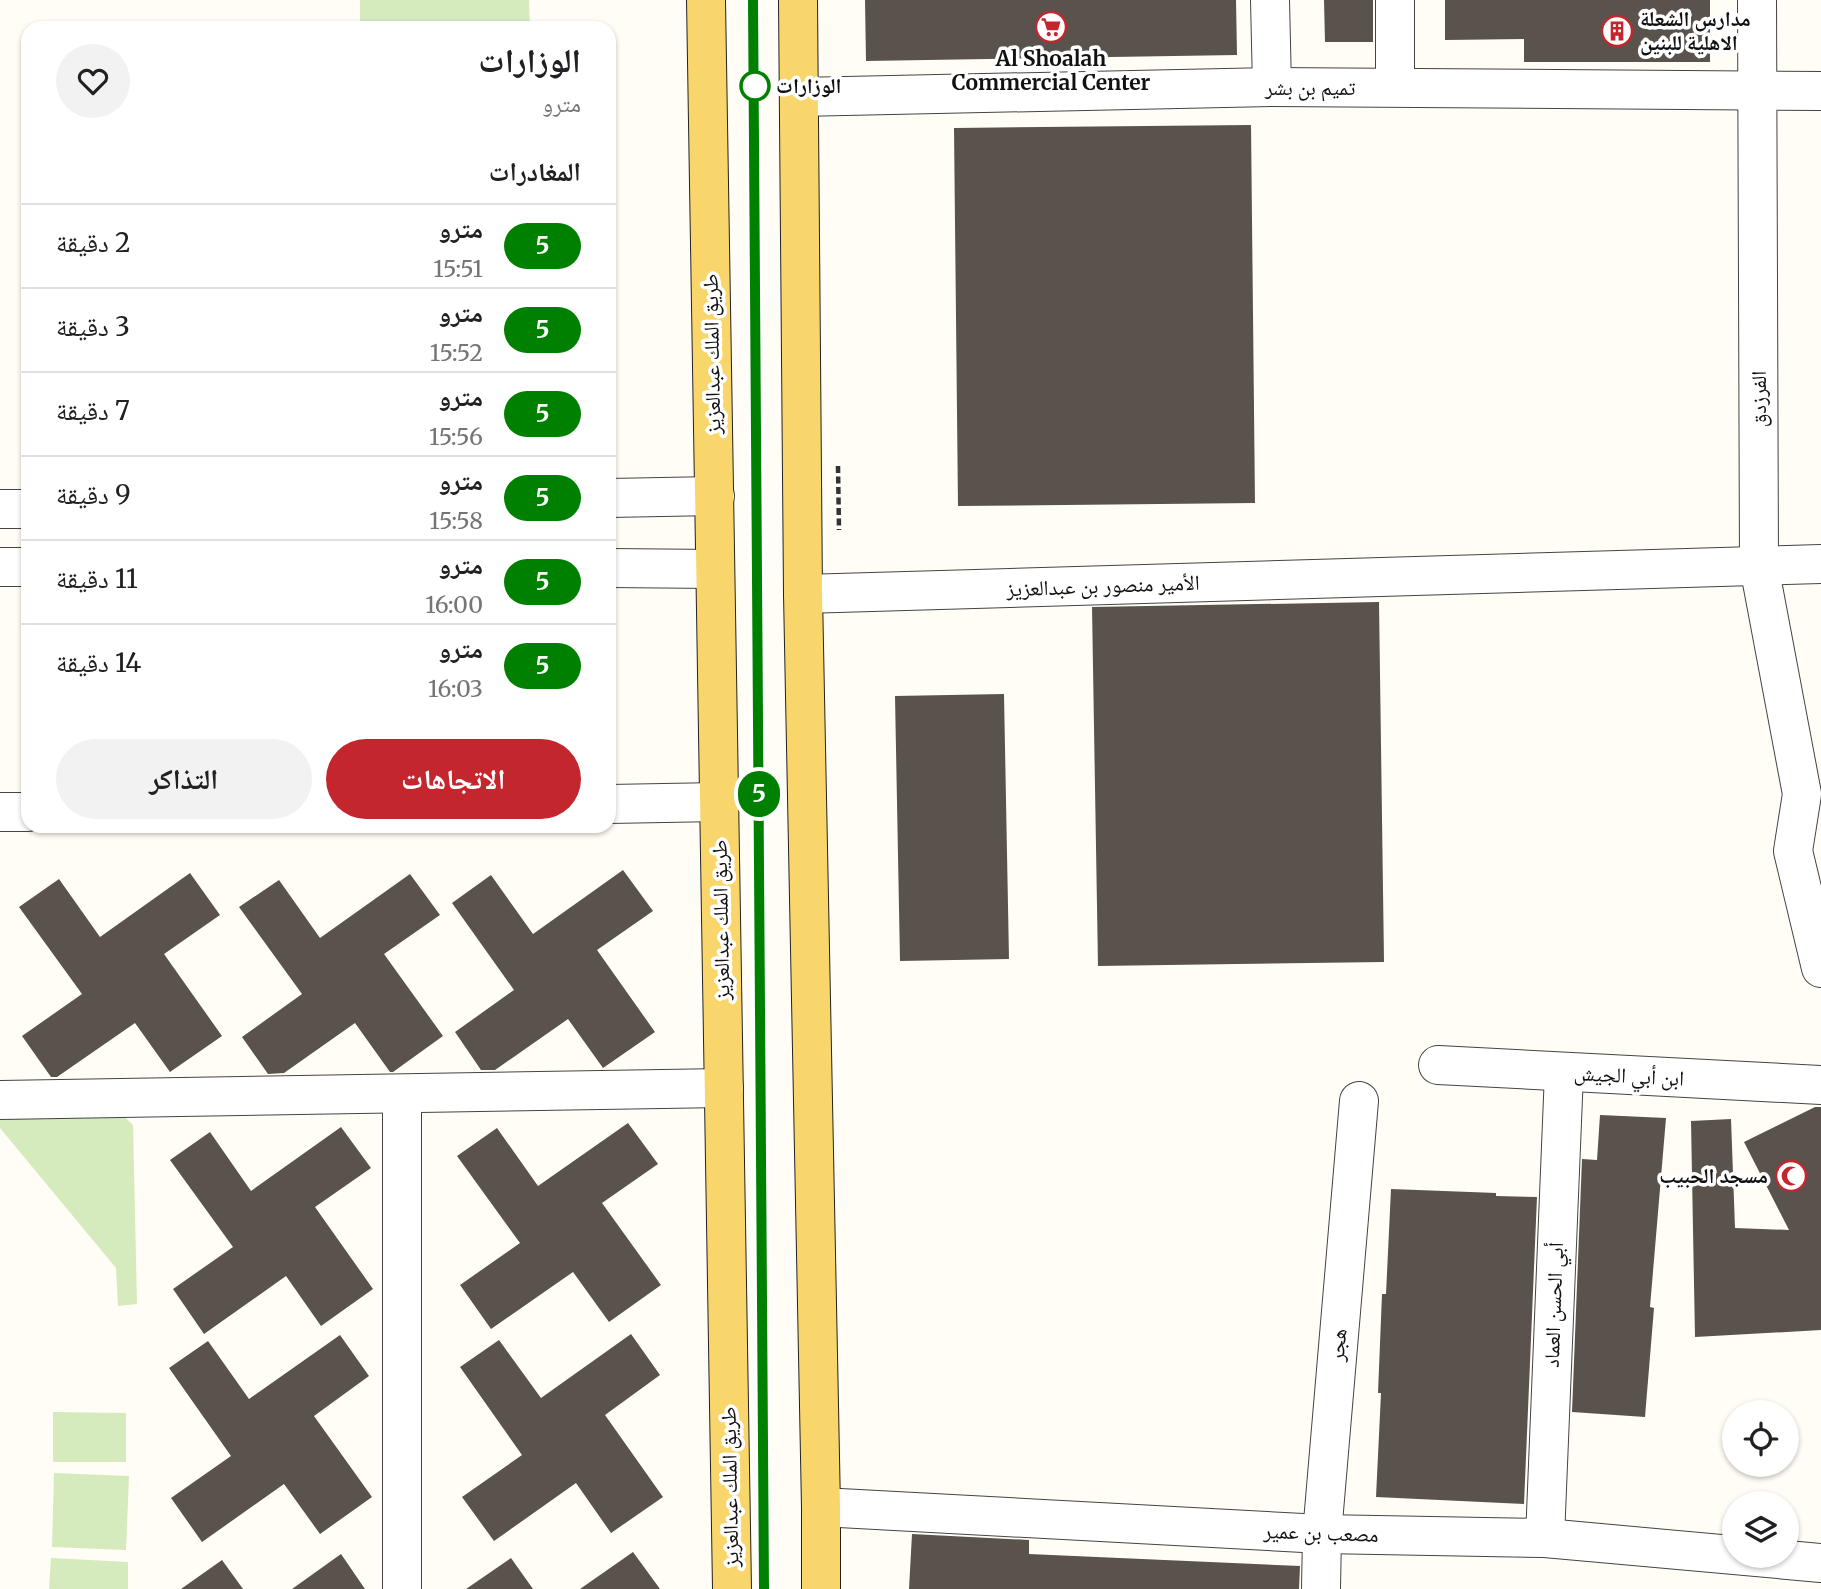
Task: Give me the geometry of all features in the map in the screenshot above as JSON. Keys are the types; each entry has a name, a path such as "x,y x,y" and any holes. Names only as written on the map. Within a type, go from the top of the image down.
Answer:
{"main road":[{"name":"طريق الملك عبدالعزيز","path":"706,0 732,1589"},
{"path":"798,0 803,594 821,1589"}],"street":[{"path":"1270,0 1272,88"},
{"path":"1395,0 1395,88"},
{"name":"الفرزدق","path":"1758,0 1759,566 1812,804 1793,851 1821,968"},
{"name":"تميم بن بشر","path":"799,97 1272,88 1821,91"},
{"path":"616,498 715,496"},
{"path":"0,509 21,509"},
{"path":"1759,566 1821,564"},
{"name":"الأمير منصور بن عبدالعزيز","path":"803,594 1759,566"},
{"path":"0,567 21,567"},
{"path":"616,568 715,569"},
{"path":"616,804 719,802"},
{"path":"0,813 21,812"},
{"name":"ابن أبي الجيش","path":"1438,1065 1821,1085"},
{"name":"أبي الحسن العماد","path":"1545,1538 1564,1073"},
{"path":"0,1100 724,1088"},
{"path":"402,1095 402,1589"},
{"name":"هجر","path":"1321,1589 1322,1534 1359,1101"},
{"name":"مصعب بن عمير","path":"821,1507 1322,1534 1545,1538 1809,1571"}],"green space":[{"path":"360,0 529,0 530,21 360,21"},
{"path":"118,1111 133,1125 137,1304 118,1306 116,1268 0,1128 0,1112"},
{"path":"53,1412 126,1413 126,1462 53,1462"},
{"path":"54,1473 129,1476 126,1550 52,1547"},
{"path":"51,1558 128,1562 128,1589 49,1589"}],"building":[{"name":"Al Shoalah Commercial Center","path":"865,0 1236,0 1237,55 866,61"},
{"path":"1324,0 1373,0 1373,42 1325,42"},
{"name":"مدارس الشعلة الاهلية للبنين","path":"1445,0 1710,0 1710,62 1524,62 1524,39 1445,40"},
{"path":"1251,125 1255,503 958,506 954,128"},
{"path":"1379,602 1384,962 1098,966 1092,607"},
{"path":"1004,694 1009,959 900,961 895,696"},
{"path":"623,870 653,911 597,950 655,1032 603,1068 568,1019 495,1070 481,1070 455,1032 514,990 452,903 491,875 533,934"},
{"path":"190,873 220,915 164,954 222,1036 170,1072 135,1023 57,1077 51,1077 22,1036 82,994 19,907 59,879 100,937"},
{"path":"410,874 440,915 384,954 443,1036 390,1072 355,1023 284,1073 268,1074 242,1037 302,994 239,907 279,880 320,938"},
{"path":"1815,1107 1821,1107 1821,1330 1695,1337 1691,1121 1731,1119 1735,1228 1789,1230 1744,1142"},
{"path":"1600,1115 1666,1118 1650,1307 1654,1308 1645,1417 1572,1412 1582,1159 1597,1160"},
{"path":"628,1123 658,1164 602,1203 661,1285 609,1322 573,1272 491,1329 460,1285 520,1243 457,1156 497,1128 538,1186"},
{"path":"341,1127 371,1168 315,1207 373,1289 321,1326 286,1276 204,1334 173,1289 233,1247 170,1160 210,1132 251,1191"},
{"path":"1391,1189 1537,1197 1524,1504 1376,1497 1382,1294 1386,1294"},
{"path":"631,1334 660,1375 605,1415 663,1497 611,1533 576,1483 494,1541 462,1497 522,1455 460,1367 499,1340 541,1398"},
{"path":"340,1335 369,1376 314,1416 372,1497 320,1534 284,1484 202,1542 171,1498 231,1456 169,1368 208,1341 249,1399"},
{"path":"912,1534 1029,1540 1029,1554 1300,1566 1299,1589 909,1589"},
{"path":"633,1552 660,1589 580,1589"},
{"path":"341,1554 365,1589 292,1589"},
{"path":"511,1558 533,1589 466,1589"},
{"path":"222,1560 243,1589 181,1589"}],"metro line":[{"name":"5","path":"753,0 764,1589"}],"place":[{"name":"Al Shoalah Commercial Center","path":"1051,27"},
{"name":"مدارس الشعلة الاهلية للبنين","path":"1617,31"},
{"name":"الوزارات","path":"755,86"},
{"name":"مسجد الحبيب","path":"1791,1176"}]}
